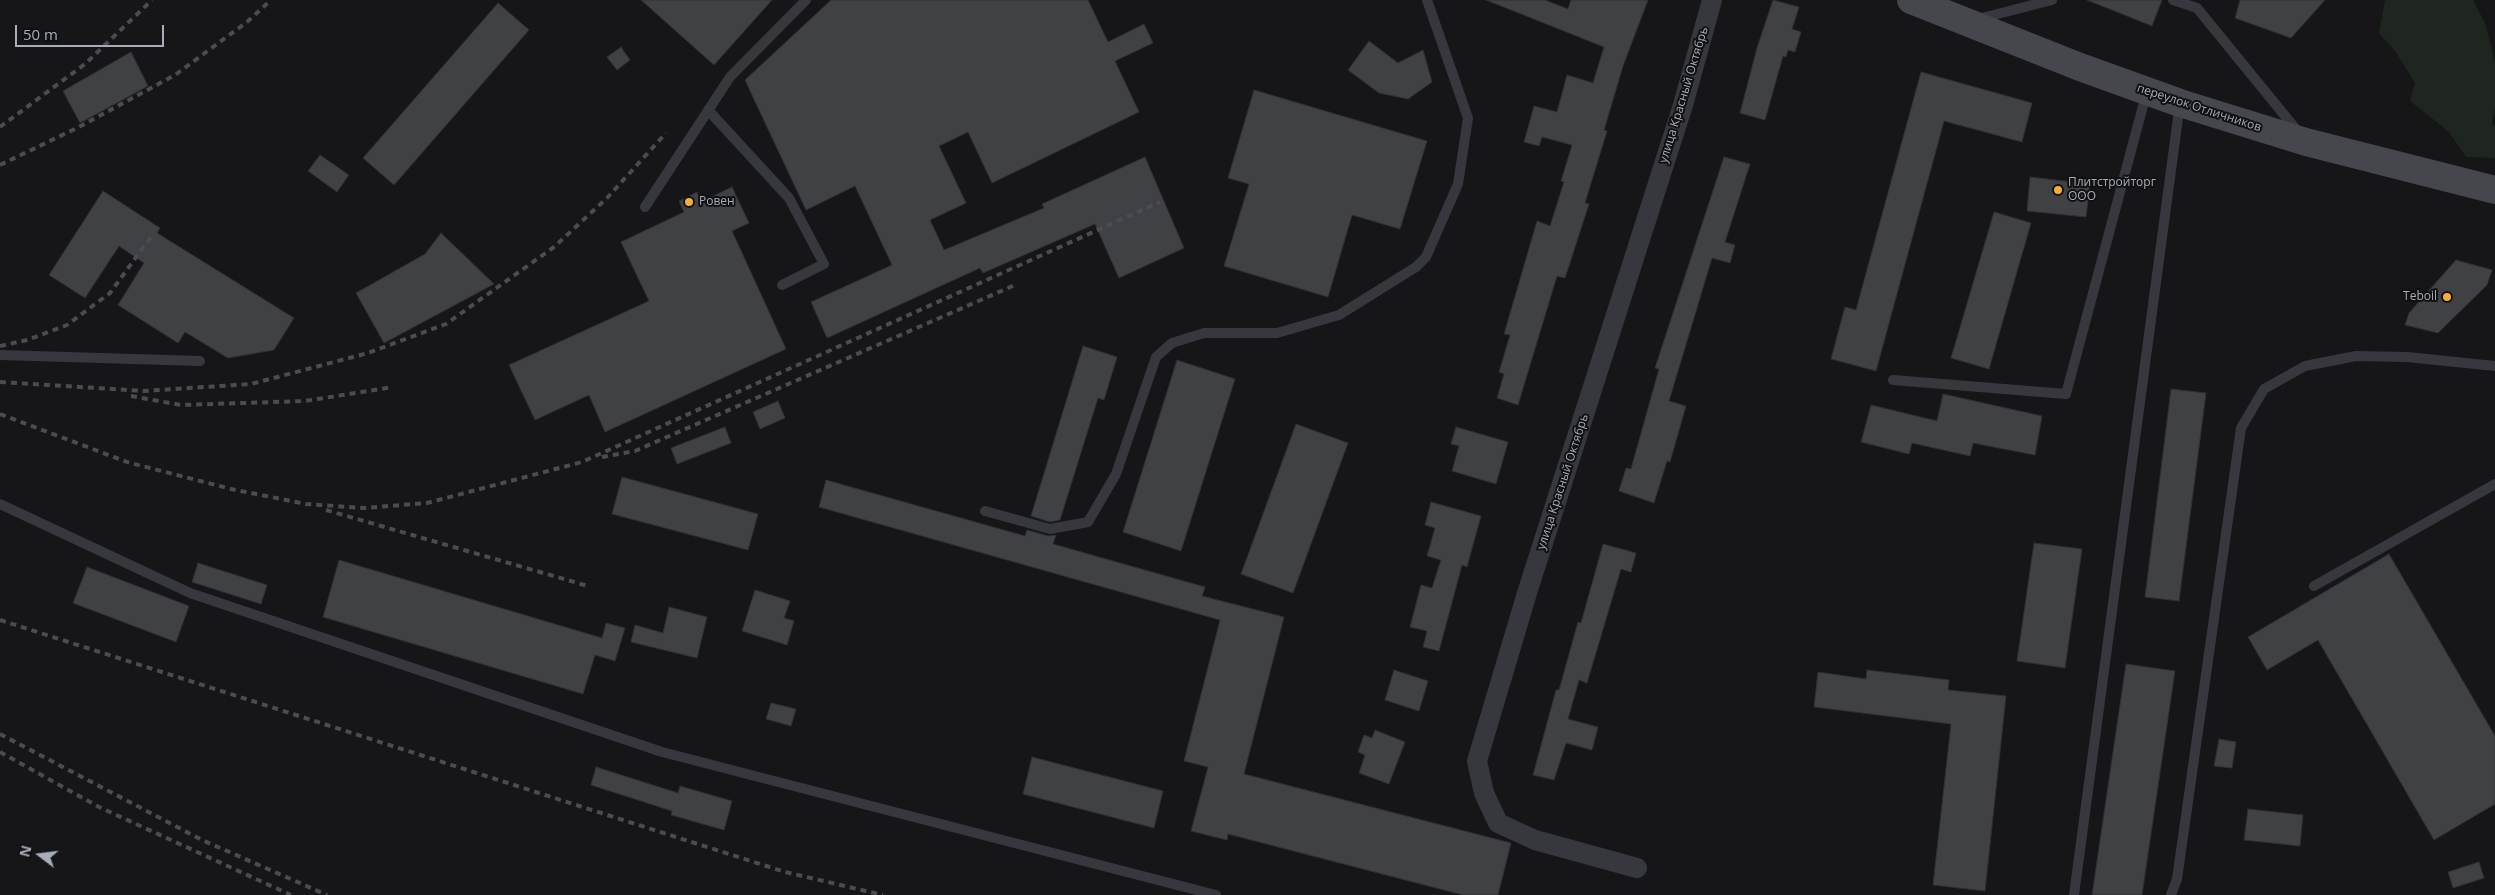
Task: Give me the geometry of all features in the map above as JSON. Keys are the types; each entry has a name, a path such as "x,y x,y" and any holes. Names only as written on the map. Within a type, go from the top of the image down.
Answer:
{"main road":[{"name":"переулок Отличников","path":"1911,0 2147,92 2180,103 2306,142 2495,190"}],"street":[{"name":"улица Красный Октябрь","path":"1637,868 1535,840 1498,823 1484,793 1477,761 1527,593 1683,105 1712,0"}],"lane":[{"path":"645,207 730,77 806,0"},
{"path":"985,511 1050,529 1088,522 1116,474 1156,357 1172,343 1204,333 1277,333 1339,315 1416,267 1426,257 1458,184 1468,118 1427,0"},
{"path":"1967,22 2052,0"},
{"path":"2173,0 2197,8 2306,142"},
{"path":"1893,380 2066,394 2147,92"},
{"path":"2074,895 2180,103"},
{"path":"708,110 789,198 824,264 782,285"},
{"path":"0,355 200,362"},
{"path":"2171,895 2178,869 2241,428 2264,389 2305,366 2356,356 2407,357 2495,366"},
{"path":"2314,586 2495,484"},
{"path":"0,504 190,593 662,752 1216,895"}],"shaded area":[{"path":"2385,0 2473,0 2485,23 2495,62 2495,108 2492,123 2495,127 2495,158 2466,157 2449,132 2410,101 2415,83 2395,51 2379,33"}],"building":[{"path":"641,0 772,0 714,65"},
{"path":"831,0 1088,0 1108,42 1144,24 1153,43 1115,61 1139,112 992,183 968,132 939,146 966,203 930,220 944,250 1044,208 1042,204 1145,157 1184,248 1119,278 1095,224 983,273 980,268 827,338 811,302 892,265 855,186 806,210 745,80"},
{"path":"1486,0 1545,0 1568,9 1571,0 1648,0 1623,66 1604,130 1607,131 1585,203 1589,204 1565,278 1557,276 1518,405 1497,398 1504,374 1499,372 1510,335 1504,334 1537,221 1550,226 1564,182 1561,181 1572,145 1542,137 1539,146 1524,142 1534,106 1557,112 1567,75 1593,83 1604,47"},
{"path":"1773,0 1799,7 1792,29 1801,32 1795,52 1788,50 1786,57 1783,56 1765,120 1740,113 1757,48"},
{"path":"2087,0 2162,0 2152,26"},
{"path":"2240,0 2325,0 2291,38 2235,18"},
{"path":"498,3 529,30 394,185 363,158"},
{"path":"1369,41 1398,63 1423,50 1432,82 1408,99 1379,93 1348,70"},
{"path":"621,47 630,60 617,70 607,57"},
{"path":"131,52 148,86 80,123 63,91"},
{"path":"1921,72 2032,103 2022,142 1944,121 1876,371 1831,359 1845,307 1856,310"},
{"path":"1254,90 1427,141 1400,229 1352,215 1328,297 1224,266 1249,184 1228,178"},
{"path":"320,155 349,175 337,192 308,171"},
{"path":"1724,157 1750,164 1725,242 1735,245 1730,263 1712,258 1669,401 1686,406 1670,462 1667,461 1654,503 1619,491 1626,468 1631,469 1659,369 1655,368"},
{"path":"2030,177 2090,184 2086,217 2027,211"},
{"path":"732,187 749,223 732,231 786,349 605,432 589,395 535,420 509,365 649,301 621,242 684,212 679,201 697,192 701,202"},
{"path":"103,191 160,228 157,233 294,318 274,350 228,358 185,332 178,343 118,305 144,263 119,246 85,298 49,275"},
{"path":"1994,212 2031,223 1989,369 1951,358"},
{"path":"441,233 494,284 384,343 356,293 425,254"},
{"path":"2456,260 2492,270 2487,285 2438,333 2405,325 2409,313"},
{"path":"1083,346 1117,357 1104,400 1098,398 1060,520 1050,522 1031,516"},
{"path":"1177,360 1235,379 1181,551 1123,532"},
{"path":"2171,389 2206,393 2179,601 2145,597"},
{"path":"1943,394 2042,416 2035,455 1973,443 1970,456 1912,443 1909,454 1861,442 1871,405 1937,421"},
{"path":"778,401 785,418 760,429 753,412"},
{"path":"1296,424 1348,443 1293,593 1241,574"},
{"path":"725,427 731,443 677,464 671,448"},
{"path":"1456,427 1508,442 1496,484 1452,471 1459,446 1451,444"},
{"path":"622,477 758,514 748,550 612,514"},
{"path":"826,480 1025,536 1027,530 1048,536 1056,535 1053,544 1205,587 1202,596 1284,617 1244,774 1511,843 1498,895 1463,895 1228,834 1227,840 1191,831 1208,767 1184,761 1220,620 819,507"},
{"path":"1431,502 1481,516 1467,567 1462,565 1439,651 1423,647 1427,631 1410,627 1421,585 1432,588 1441,560 1427,556 1435,528 1425,525"},
{"path":"2034,543 2082,549 2065,668 2017,661"},
{"path":"1603,544 1636,553 1631,572 1621,569 1587,683 1579,680 1568,719 1598,727 1592,750 1566,743 1554,780 1533,775 1556,690 1559,690 1578,622 1581,623"},
{"path":"2389,554 2495,736 2495,804 2434,840 2318,640 2267,670 2248,637"},
{"path":"339,560 602,638 606,623 625,628 615,661 595,655 583,694 323,617"},
{"path":"198,563 267,585 261,604 192,582"},
{"path":"87,567 189,606 176,642 73,603"},
{"path":"755,590 790,601 784,618 794,621 787,645 742,631"},
{"path":"669,607 707,617 697,658 631,642 635,625 663,633"},
{"path":"2126,664 2175,671 2142,895 2092,895"},
{"path":"1394,670 1428,681 1419,711 1385,700"},
{"path":"1867,670 1949,680 1948,690 2006,696 1985,891 1933,885 1951,724 1814,707 1818,672 1866,679"},
{"path":"771,703 796,709 791,726 766,719"},
{"path":"1375,730 1405,742 1389,784 1359,773 1365,755 1358,752 1364,735 1372,738"},
{"path":"2219,739 2236,742 2232,768 2214,766"},
{"path":"1032,757 1163,791 1154,828 1023,794"},
{"path":"596,767 678,793 680,786 732,801 724,830 671,815 672,811 591,785"},
{"path":"2248,809 2303,815 2300,846 2244,840"},
{"path":"2479,862 2484,878 2453,888 2448,872"}],"railway":[{"path":"0,127 85,64 152,0"},
{"path":"0,165 79,127 175,75 247,22 271,0"},
{"path":"0,382 144,391 251,384 368,353 446,324 554,247 607,198 666,133"},
{"path":"0,414 127,462 231,489 306,504 364,508 427,503 582,462 1160,202"},
{"path":"0,346 27,340 67,325 110,293 153,234"},
{"path":"602,457 635,451 1015,285"},
{"path":"131,396 181,405 305,401 393,387"},
{"path":"326,510 588,586"},
{"path":"0,620 785,872 883,895"},
{"path":"0,734 202,840 327,895"},
{"path":"0,752 99,807 291,895"}],"place":[{"name":"Плитстройторг ООО","path":"2058,190"},
{"name":"Ровен","path":"689,202"},
{"name":"Teboil","path":"2447,297"}]}
